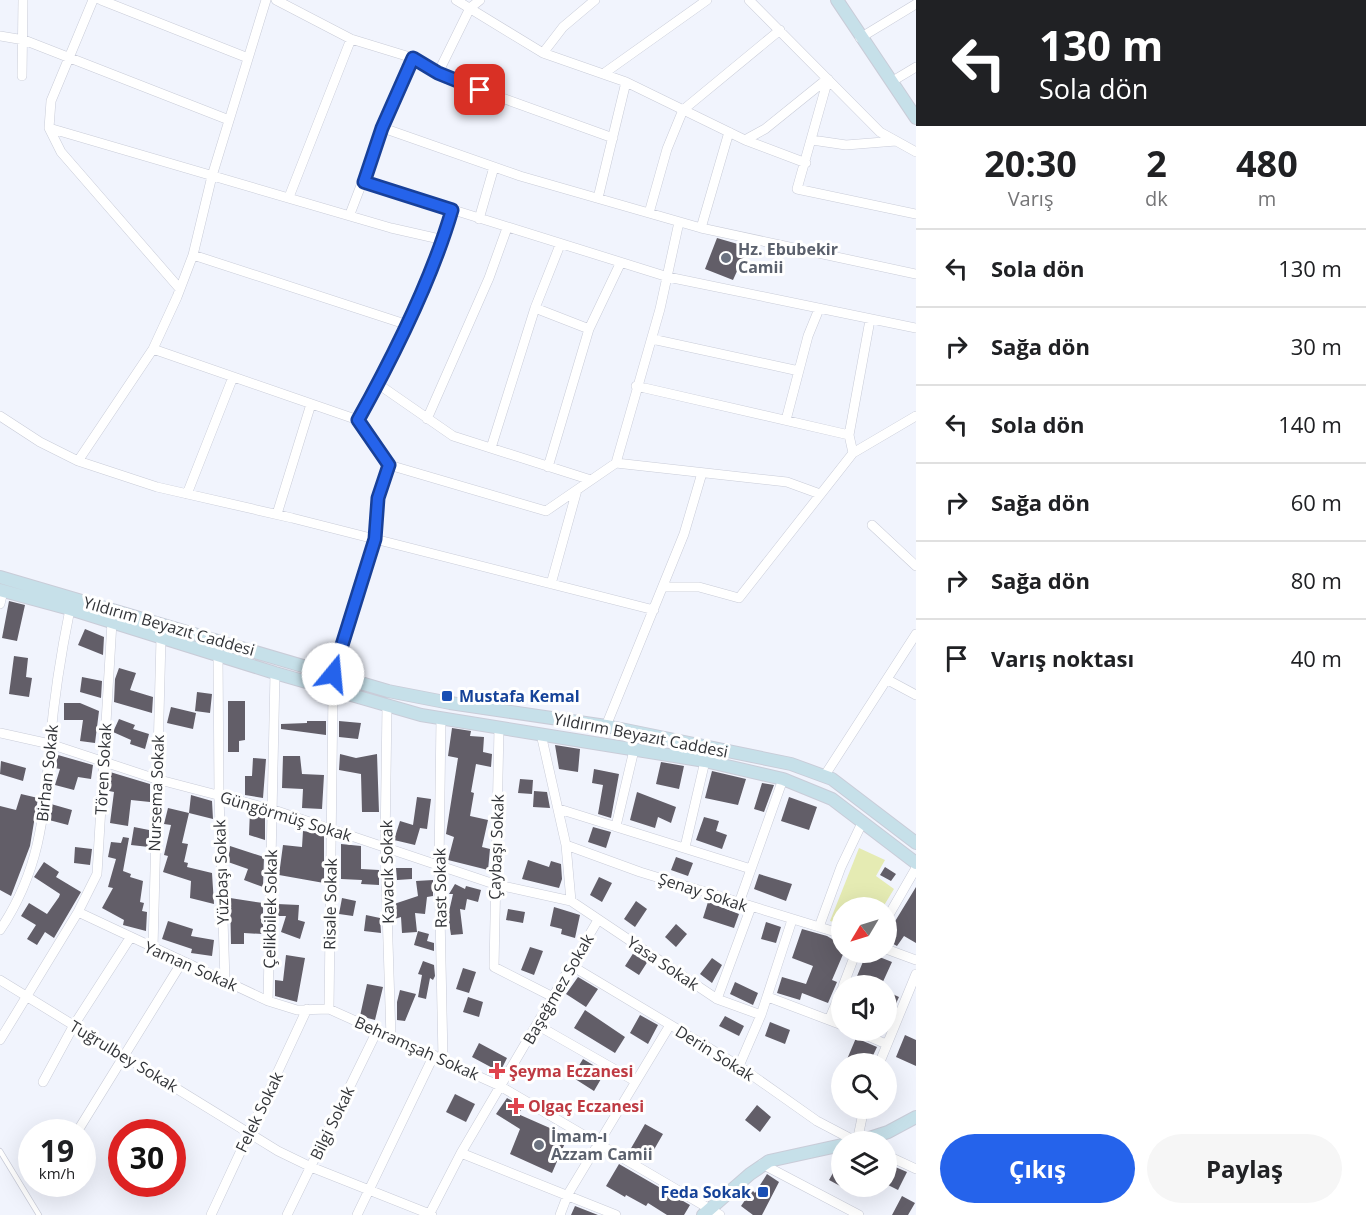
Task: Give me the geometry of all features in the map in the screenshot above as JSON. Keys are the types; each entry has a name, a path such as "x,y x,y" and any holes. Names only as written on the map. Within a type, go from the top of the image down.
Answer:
{"main road":[{"path":"837,0 860,38 916,118"},
{"name":"Yıldırım Beyazıt Caddesi","path":"0,577 388,691 450,703 606,726 791,764 825,775 916,843"},
{"path":"2,590 387,706 441,718 705,761 783,779 831,799 916,863"},
{"path":"890,1131 916,1117"},
{"path":"711,1213 762,1164 831,1148"}],"street":[{"path":"22,75 23,0"},
{"path":"93,0 51,101 49,128 61,152 180,289"},
{"path":"101,0 248,58"},
{"path":"78,461 153,349 180,289 193,255 212,176 266,0"},
{"path":"276,0 351,39 413,58 438,73 613,138"},
{"path":"456,0 543,53 626,82 745,140 806,163"},
{"path":"438,73 470,8 480,0"},
{"path":"543,53 563,27 595,0"},
{"path":"603,74 707,0"},
{"path":"749,0 880,132 916,152"},
{"path":"860,38 916,4"},
{"path":"649,213 667,149 684,110 780,30"},
{"path":"0,36 24,40 229,120"},
{"path":"289,198 351,39"},
{"path":"350,214 364,182 382,128 413,58"},
{"path":"891,82 916,67"},
{"path":"828,79 797,189 916,214"},
{"path":"745,140 765,129 828,79"},
{"path":"598,198 626,82"},
{"path":"49,128 350,214 391,228 444,240"},
{"path":"382,128 494,167 679,222 916,274"},
{"path":"701,228 729,132"},
{"path":"812,140 846,145 896,141"},
{"path":"479,219 494,167"},
{"path":"364,182 668,278 916,328"},
{"path":"358,420 378,384 444,240 452,210"},
{"path":"616,463 668,278 679,222"},
{"path":"428,419 489,278 507,228"},
{"path":"491,448 534,308 560,245"},
{"path":"193,255 405,324"},
{"path":"548,467 589,329 620,264"},
{"path":"534,308 589,329"},
{"path":"786,420 819,309"},
{"path":"852,453 849,435 870,320"},
{"path":"652,339 799,371"},
{"path":"153,349 358,420 389,465 546,511 616,463 788,482 820,494"},
{"path":"187,494 233,377"},
{"path":"378,384 453,436 591,480"},
{"path":"636,386 849,435"},
{"path":"277,514 311,404"},
{"path":"0,416 40,442 78,461 157,487 277,514 654,610"},
{"path":"663,587 699,587 739,598 852,453 916,416"},
{"path":"333,674 375,539 378,498 389,465"},
{"path":"606,726 684,534 702,472"},
{"path":"551,584 577,490"},
{"path":"872,525 916,566"},
{"path":"0,604 2,590"},
{"name":"Birhan Sokak","path":"0,930 16,907 40,837 46,802 60,658 70,609"},
{"name":"Tören Sokak","path":"0,1040 78,912 94,884 99,867 102,761 112,622"},
{"path":"825,775 916,634"},
{"name":"Nursema Sokak","path":"153,948 161,638"},
{"path":"906,648 916,654"},
{"name":"Yüzbaşı Sokak","path":"218,654 219,796 225,981"},
{"name":"Çelikbilek Sokak","path":"268,1001 275,673"},
{"path":"888,680 916,695"},
{"name":"Risale Sokak","path":"329,1009 333,690"},
{"name":"Kavacık Sokak","path":"387,706 385,846 391,1038"},
{"name":"Rast Sokak","path":"438,1057 441,718"},
{"name":"Çaybaşı Sokak","path":"499,728 494,967 553,997"},
{"name":"Güngörmüş Sokak","path":"0,733 50,744 156,779 272,809 494,884 571,901"},
{"path":"541,734 566,845 571,901"},
{"path":"616,826 634,750"},
{"path":"685,847 705,761"},
{"path":"739,903 783,779"},
{"path":"559,809 751,868"},
{"path":"819,927 841,867 862,823"},
{"name":"Şenay Sokak","path":"566,845 751,907 831,931"},
{"path":"897,901 916,868"},
{"name":"Yasa Sokak","path":"571,901 717,999 761,1015"},
{"path":"717,999 751,907"},
{"name":"Yaman Sokak","path":"78,912 268,1001 288,1008 307,1009"},
{"name":"Başeğmez Sokak","path":"430,1215 461,1153 598,920"},
{"path":"739,1066 768,997 792,920"},
{"path":"43,1082 74,1025 130,938"},
{"path":"897,953 916,960"},
{"path":"85,1119 182,962"},
{"name":"Derin Sokak","path":"572,966 739,1066 811,1117 837,1131"},
{"path":"883,1053 916,974"},
{"name":"Tuğrulbey Sokak","path":"0,980 248,1132 311,1167 430,1215"},
{"path":"768,997 830,1020"},
{"name":"Behramşah Sokak","path":"307,1009 329,1009 500,1086 711,1213"},
{"name":"Felek Sokak","path":"211,1215 307,1009"},
{"path":"537,1025 635,1081"},
{"path":"560,1215 568,1194 670,1025"},
{"name":"Bilgi Sokak","path":"287,1215 377,1030"},
{"path":"879,1041 886,1044"},
{"path":"357,1215 438,1057"},
{"path":"461,1153 616,1215"},
{"path":"897,1160 916,1169"},
{"path":"762,1164 859,1215"}],"lane":[{"path":"0,1151 39,1215"}],"green space":[{"path":"859,848 885,860 876,876 894,889 889,897 840,897"}],"building":[{"name":"Hz. Ebubekir Camii","path":"717,238 748,247 733,280 705,269"},
{"path":"9,601 25,605 17,641 2,638"},
{"path":"85,629 104,637 103,655 78,645"},
{"path":"14,656 28,658 26,677 32,678 29,697 9,694"},
{"path":"119,668 136,673 130,690 153,697 152,713 114,702 115,679"},
{"path":"82,677 102,681 101,698 80,692"},
{"path":"197,692 212,694 210,713 195,711"},
{"path":"228,701 245,701 245,740 239,741 239,752 228,752"},
{"path":"64,703 80,703 99,711 95,743 80,741 83,720 64,720"},
{"path":"171,707 196,713 193,729 167,723"},
{"path":"119,719 135,725 133,729 149,734 145,749 130,744 131,740 113,732"},
{"path":"307,721 326,721 326,735 281,729 281,724 307,723"},
{"path":"339,721 361,723 358,739 339,737"},
{"path":"452,728 471,731 470,736 484,737 483,752 492,754 491,767 476,764 470,816 488,820 482,847 490,849 488,870 448,860 454,837 446,834 458,758 448,756"},
{"path":"555,745 580,749 578,772 559,769"},
{"path":"340,754 356,758 377,754 379,812 362,812 361,774 339,770"},
{"path":"58,755 93,765 91,779 78,777 74,790 55,785 60,769 55,768"},
{"path":"283,756 300,756 302,774 324,775 322,809 302,808 303,789 282,788"},
{"path":"253,758 266,759 263,798 245,795 245,776 252,776"},
{"path":"1,761 26,768 23,781 0,774"},
{"path":"661,762 684,766 679,789 656,784"},
{"path":"594,769 619,774 611,818 598,814 603,785 592,783"},
{"path":"712,771 746,779 738,805 705,798"},
{"path":"110,772 150,784 150,802 131,800 128,826 110,823 114,792 109,791"},
{"path":"520,779 533,780 532,794 518,793"},
{"path":"762,783 774,785 764,812 754,809"},
{"path":"534,791 547,792 550,808 533,807"},
{"path":"637,792 676,807 671,823 658,817 655,828 630,820"},
{"path":"21,794 38,798 30,846 11,896 0,890 0,806 16,810"},
{"path":"191,795 212,801 213,819 189,813"},
{"path":"417,797 431,799 427,829 420,828 415,845 394,840 400,821 413,825"},
{"path":"789,797 817,807 809,830 781,821"},
{"path":"51,804 72,810 68,825 49,820"},
{"path":"168,808 189,813 182,843 188,844 184,862 188,863 187,867 212,873 214,904 190,898 191,881 163,872 168,856 164,855 171,825 164,824"},
{"path":"250,810 265,816 265,840 249,835"},
{"path":"704,817 719,821 716,831 727,835 722,849 696,840"},
{"path":"134,827 149,830 149,847 131,845"},
{"path":"593,827 611,832 606,848 588,842"},
{"path":"303,831 324,834 324,883 279,875 283,845 302,847"},
{"path":"123,837 129,838 123,871 131,874 130,877 143,881 140,902 144,903 142,911 147,912 146,931 123,925 124,920 102,908 113,888 108,887 116,859 108,857 111,842 121,843"},
{"path":"341,844 361,846 361,869 379,870 379,885 361,884 362,880 341,879"},
{"path":"230,846 264,857 263,887 244,880 248,869 228,862"},
{"path":"75,847 92,849 90,865 74,863"},
{"path":"676,857 693,863 688,876 671,870"},
{"path":"528,860 549,867 551,861 561,864 562,879 559,888 522,879"},
{"path":"44,862 59,872 56,877 81,892 54,938 45,932 37,945 27,939 36,925 21,916 29,903 47,914 60,894 34,877"},
{"path":"885,867 896,874 891,881 880,875"},
{"path":"396,868 412,868 412,879 397,880"},
{"path":"759,874 792,884 786,901 754,889"},
{"path":"599,877 612,883 602,902 590,895"},
{"path":"433,880 433,896 427,897 425,914 415,913 417,932 402,933 401,917 395,919 394,904 418,896 416,881"},
{"path":"455,884 465,889 466,886 481,890 478,902 467,899 465,910 460,909 463,934 451,935 448,916 453,894 449,894"},
{"path":"916,887 916,943 904,936 897,946 897,918"},
{"path":"230,898 263,903 263,934 244,933 244,944 231,944"},
{"path":"342,898 356,901 353,916 339,914"},
{"path":"636,901 647,909 635,927 624,919"},
{"path":"708,902 739,914 734,928 703,918"},
{"path":"277,904 299,905 298,920 305,922 300,939 281,932 286,916 277,916"},
{"path":"554,907 580,915 575,938 561,934 562,929 550,926"},
{"path":"508,909 525,912 523,923 506,920"},
{"path":"366,915 380,918 381,933 364,931"},
{"path":"168,921 193,929 191,936 214,940 212,956 191,953 192,949 162,939"},
{"path":"766,922 781,927 776,943 761,939"},
{"path":"676,924 687,934 676,947 665,937"},
{"path":"802,929 831,938 831,963 839,963 834,975 831,975 831,996 828,1003 802,993 800,1000 777,993 782,977 806,984 813,966 792,958"},
{"path":"418,931 429,934 427,941 434,943 434,951 414,945"},
{"path":"530,947 543,951 534,975 521,970"},
{"path":"634,952 648,961 639,975 625,966"},
{"path":"286,955 305,958 297,1002 275,996 275,980 283,981"},
{"path":"712,958 722,965 712,983 700,974"},
{"path":"423,961 434,965 435,976 433,980 430,978 426,999 418,997 422,975 418,974"},
{"path":"862,963 892,963 886,975 857,975"},
{"path":"463,968 476,972 469,993 456,989"},
{"path":"578,977 598,989 586,1007 566,994"},
{"path":"735,982 758,993 753,1005 730,994"},
{"path":"367,984 383,987 375,1020 360,1016"},
{"path":"400,990 416,994 405,1021 397,1020"},
{"path":"468,997 483,1002 479,1017 463,1012"},
{"path":"585,1010 625,1037 615,1053 574,1028"},
{"path":"640,1015 658,1025 648,1044 630,1033"},
{"path":"725,1016 744,1026 739,1036 719,1026"},
{"path":"770,1022 790,1030 785,1044 765,1036"},
{"path":"905,1035 916,1040 916,1066 897,1057"},
{"path":"855,1041 863,1041 877,1047 874,1053 850,1053"},
{"path":"479,1043 507,1058 500,1072 472,1057"},
{"path":"583,1059 605,1072 594,1091 572,1077"},
{"path":"455,1094 475,1104 466,1122 446,1112"},
{"name":"İmam-ı Azzam Camii","path":"507,1098 523,1107 518,1114 568,1136 552,1173 510,1154 520,1129 496,1114"},
{"path":"757,1105 771,1117 760,1132 745,1120"},
{"path":"645,1124 663,1134 648,1160 630,1150"},
{"path":"619,1164 690,1205 684,1215 667,1215 648,1203 646,1206 606,1186"},
{"path":"897,1168 907,1172 897,1190"},
{"path":"767,1174 779,1182 762,1215 753,1215 741,1206 752,1190 755,1193"},
{"path":"902,1196 915,1203 908,1215 892,1215"},
{"path":"575,1206 598,1215 571,1215"}],"place":[{"name":"Hz. Ebubekir Camii","path":"726,258"},
{"name":"Mustafa Kemal","path":"447,696"},
{"name":"Şeyma Eczanesi","path":"497,1071"},
{"name":"Olgaç Eczanesi","path":"516,1106"},
{"name":"İmam-ı Azzam Camii","path":"539,1145"},
{"name":"Feda Sokak","path":"763,1192"}],"route":[{"path":"333,674 375,539 378,498 389,465 358,420 378,384 444,240 452,210 364,182 382,128 413,58 438,73 480,90"}]}
